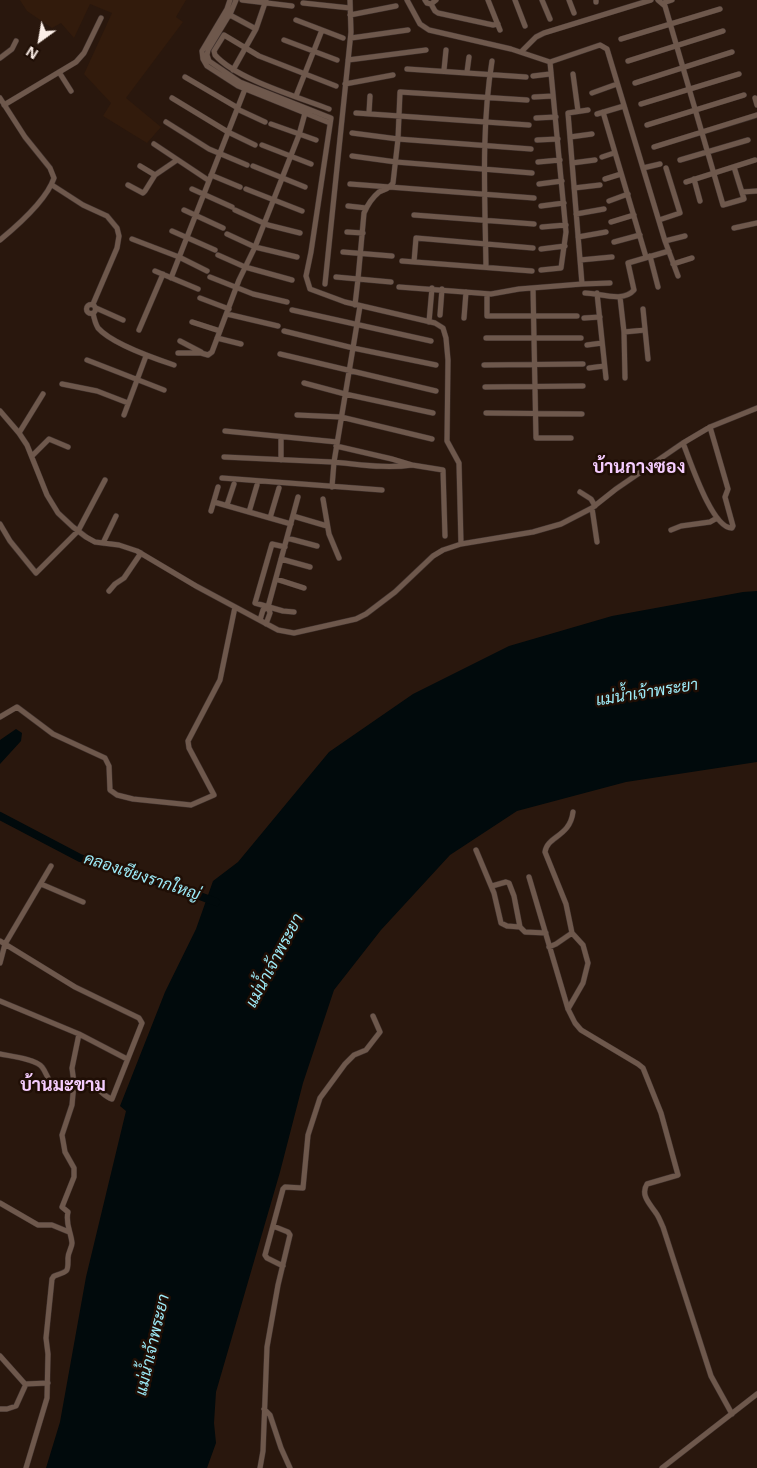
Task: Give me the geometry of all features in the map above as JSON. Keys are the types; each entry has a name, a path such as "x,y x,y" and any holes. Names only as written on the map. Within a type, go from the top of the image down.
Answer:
{"street":[{"path":"230,0 227,9 204,46 202,56 207,66 245,89 330,123"},
{"path":"236,0 230,15 208,50 208,61 240,82 331,118 312,252 306,276 309,287 313,291 358,306 429,322 443,328 448,360 447,441 459,463 460,544"},
{"path":"242,0 292,6"},
{"path":"326,284 351,38 350,0"},
{"path":"407,0 420,24 429,30 521,52 550,62 600,45 607,49 665,241 678,276"},
{"path":"425,0 428,4 433,2 435,11 438,13 499,27 488,0"},
{"path":"515,0 525,26"},
{"path":"542,0 550,19"},
{"path":"569,0 574,13"},
{"path":"521,52 529,43 544,32 651,0"},
{"path":"672,0 661,1 671,25 723,205 743,200 744,198 734,167"},
{"path":"233,70 256,29 266,2"},
{"path":"303,3 350,8"},
{"path":"350,15 396,6"},
{"path":"622,39 720,9"},
{"path":"230,15 256,29"},
{"path":"4,105 76,62 84,53 101,18"},
{"path":"296,20 343,38"},
{"path":"296,96 322,30"},
{"path":"351,38 408,30"},
{"path":"628,61 723,31"},
{"path":"329,109 253,80 233,70 214,55 214,51 224,36 259,56 336,86"},
{"path":"284,40 337,60"},
{"path":"0,58 12,49 16,41"},
{"path":"348,60 426,50"},
{"path":"444,70 446,50"},
{"path":"635,83 732,52"},
{"path":"467,72 469,57"},
{"path":"486,267 484,145 486,98 492,61"},
{"path":"541,270 561,268 566,225 550,62"},
{"path":"407,69 526,77"},
{"path":"59,72 71,91"},
{"path":"533,76 550,74"},
{"path":"573,74 578,111"},
{"path":"641,104 739,74"},
{"path":"345,84 393,75"},
{"path":"185,76 237,109 265,122"},
{"path":"592,93 617,84"},
{"path":"171,278 245,89"},
{"path":"332,487 334,462 357,325 358,279 364,213 379,193 390,188 393,183 398,139 400,92 527,100"},
{"path":"648,125 744,95"},
{"path":"369,114 370,96"},
{"path":"534,97 553,96"},
{"path":"0,98 54,178 52,185 23,220 0,240"},
{"path":"172,98 228,132 255,145"},
{"path":"755,98 757,105"},
{"path":"624,106 600,113 658,287"},
{"path":"582,284 568,113 588,110"},
{"path":"178,353 211,354 299,135 305,113"},
{"path":"356,113 529,125"},
{"path":"654,147 757,115"},
{"path":"536,118 556,117"},
{"path":"166,122 209,149 305,187"},
{"path":"271,124 316,140"},
{"path":"352,133 398,139 531,149"},
{"path":"570,137 592,134"},
{"path":"537,140 558,139"},
{"path":"680,160 748,140"},
{"path":"154,144 177,160 210,177 240,186"},
{"path":"262,145 311,164"},
{"path":"602,157 614,152"},
{"path":"352,156 396,162 532,173"},
{"path":"128,185 143,193 155,175 177,160"},
{"path":"538,162 560,160"},
{"path":"572,163 595,160"},
{"path":"686,182 755,160"},
{"path":"644,168 660,164"},
{"path":"140,166 155,175"},
{"path":"659,220 680,212 666,168"},
{"path":"605,179 621,174"},
{"path":"694,179 700,201"},
{"path":"539,184 562,182"},
{"path":"350,184 534,198"},
{"path":"52,185 83,205 106,216 117,228 119,236 117,248 94,308 96,323 102,331 124,345 146,356 174,365"},
{"path":"574,188 600,185"},
{"path":"192,189 268,225 300,234"},
{"path":"246,189 302,211"},
{"path":"742,192 757,191"},
{"path":"609,201 628,194"},
{"path":"541,206 564,203"},
{"path":"348,206 366,208"},
{"path":"576,214 604,209"},
{"path":"184,210 223,228"},
{"path":"414,215 534,224"},
{"path":"611,222 634,215"},
{"path":"734,228 757,223"},
{"path":"542,226 566,225"},
{"path":"172,231 245,267 292,280"},
{"path":"347,232 362,233"},
{"path":"578,237 606,232"},
{"path":"227,234 255,247 298,256"},
{"path":"614,242 640,235"},
{"path":"665,241 685,236"},
{"path":"414,262 416,238 533,248"},
{"path":"132,239 207,271"},
{"path":"541,249 565,246"},
{"path":"585,293 620,297 632,293 634,290 628,263 669,251"},
{"path":"343,252 392,256"},
{"path":"580,260 612,257"},
{"path":"673,264 692,258"},
{"path":"402,261 532,271"},
{"path":"155,271 198,289"},
{"path":"139,330 163,274"},
{"path":"210,277 237,289 287,302"},
{"path":"336,277 391,282"},
{"path":"399,287 432,288 487,294 534,288 610,283"},
{"path":"429,322 432,288"},
{"path":"534,288 536,438 571,438"},
{"path":"440,315 442,289"},
{"path":"464,318 466,292"},
{"path":"598,293 606,378"},
{"path":"487,294 487,316 577,316"},
{"path":"620,297 624,332 625,378"},
{"path":"200,298 228,312 278,326"},
{"path":"94,308 123,320"},
{"path":"644,309 648,359"},
{"path":"292,310 431,341"},
{"path":"584,318 600,317"},
{"path":"192,322 220,331"},
{"path":"624,332 645,330"},
{"path":"284,331 353,348 436,365"},
{"path":"218,338 241,344"},
{"path":"486,338 581,338"},
{"path":"180,341 201,353"},
{"path":"587,345 602,343"},
{"path":"280,354 436,391"},
{"path":"124,415 146,356"},
{"path":"87,360 164,390"},
{"path":"484,365 583,364"},
{"path":"589,368 604,366"},
{"path":"304,383 433,413"},
{"path":"62,384 97,391 128,403"},
{"path":"485,387 583,386"},
{"path":"19,433 43,394"},
{"path":"1,412 19,433 32,456 47,496 58,513 78,531 95,542 126,547 140,553 266,624 278,630 294,633 356,619 366,614 395,592 433,556 443,550 460,544 548,529 593,507 683,443 710,427 757,408"},
{"path":"486,412 582,414"},
{"path":"297,415 341,417 432,439"},
{"path":"683,443 707,501 717,518 727,528 732,528 725,497 728,489 710,427"},
{"path":"225,431 337,444 412,465 443,470 445,536"},
{"path":"281,436 281,460"},
{"path":"32,456 49,439 68,447"},
{"path":"224,457 334,462 369,467 393,468 412,465"},
{"path":"222,478 382,490"},
{"path":"0,524 10,541 36,573 78,531 105,480"},
{"path":"228,506 234,484"},
{"path":"249,512 257,485"},
{"path":"211,511 218,486"},
{"path":"270,518 279,488"},
{"path":"580,492 591,499 597,542"},
{"path":"266,624 270,613 268,607 298,496"},
{"path":"323,499 327,526 339,558"},
{"path":"214,502 291,524"},
{"path":"103,543 116,516"},
{"path":"293,516 327,526"},
{"path":"671,530 710,522 717,518"},
{"path":"287,538 317,546"},
{"path":"285,547 272,544 256,603 283,611 294,612"},
{"path":"109,591 127,575 140,553"},
{"path":"282,559 310,567"},
{"path":"276,579 304,588"},
{"path":"0,717 17,707 53,734 105,758 110,766 110,790 117,795 133,799 191,805 214,794 189,748 188,741 220,680 235,607"},
{"path":"260,620 263,610 268,607"},
{"path":"568,1009 584,983 588,963 584,945 572,933 566,904 545,852 548,844 566,830 572,822 574,812"},
{"path":"476,850 492,886 501,923 507,926 520,927"},
{"path":"0,963 1,941 41,884 51,866"},
{"path":"529,877 568,1009 575,1024 581,1030 643,1068 661,1113 678,1175 647,1184 645,1193 648,1204 657,1214 664,1228 711,1376 732,1414"},
{"path":"492,886 506,882 509,883 514,896 520,927 525,932 546,933"},
{"path":"41,884 83,902"},
{"path":"549,947 572,933"},
{"path":"0,1054 37,1063 42,1067 51,1084 55,1086 82,1082 112,1099 142,1023 141,1020 75,987 1,941"},
{"path":"0,1001 79,1034 127,1059"},
{"path":"283,1266 265,1256 283,1189 285,1187 303,1188 308,1135 320,1098 354,1054 366,1050 380,1032 373,1016"},
{"path":"26,1468 47,1398 48,1354 46,1338 52,1279 54,1276 68,1270 68,1256 72,1245 66,1220 68,1212 62,1206 71,1184 74,1168 65,1152 62,1135 72,1105 74,1083 72,1068 79,1034"},
{"path":"0,1203 38,1224 52,1224 69,1232"},
{"path":"260,1468 263,1451 267,1347 278,1285 290,1234 273,1226"},
{"path":"0,1356 26,1384 48,1383"},
{"path":"0,1409 16,1406 26,1384"},
{"path":"662,1468 757,1394"},
{"path":"264,1409 270,1415 290,1468"}],"shaded area":[{"path":"20,0 186,0 176,17 183,22 126,98 161,127 147,143 103,116 111,103 84,74 112,13 90,4 74,38 61,23 52,28 27,11"}],"water":[{"name":"แม่น้ำเจ้าพระยา","path":"757,591 757,762 626,782 517,811 450,855 381,930 334,990 303,1083 280,1172 216,1392 214,1423 216,1443 207,1468 46,1468 60,1422 86,1277 126,1111 120,1106 165,992 196,929 213,881 238,862 329,752 413,694 509,646 612,616"},
{"path":"16,729 22,733 21,741 0,764 0,740"}],"waterway":[{"name":"คลองเชียงรากใหญ่","path":"0,816 80,858 178,888 216,902"}],"district":[{"name":"บ้านกางซอง","path":"639,468"},
{"name":"บ้านมะขาม","path":"63,1086"}]}
